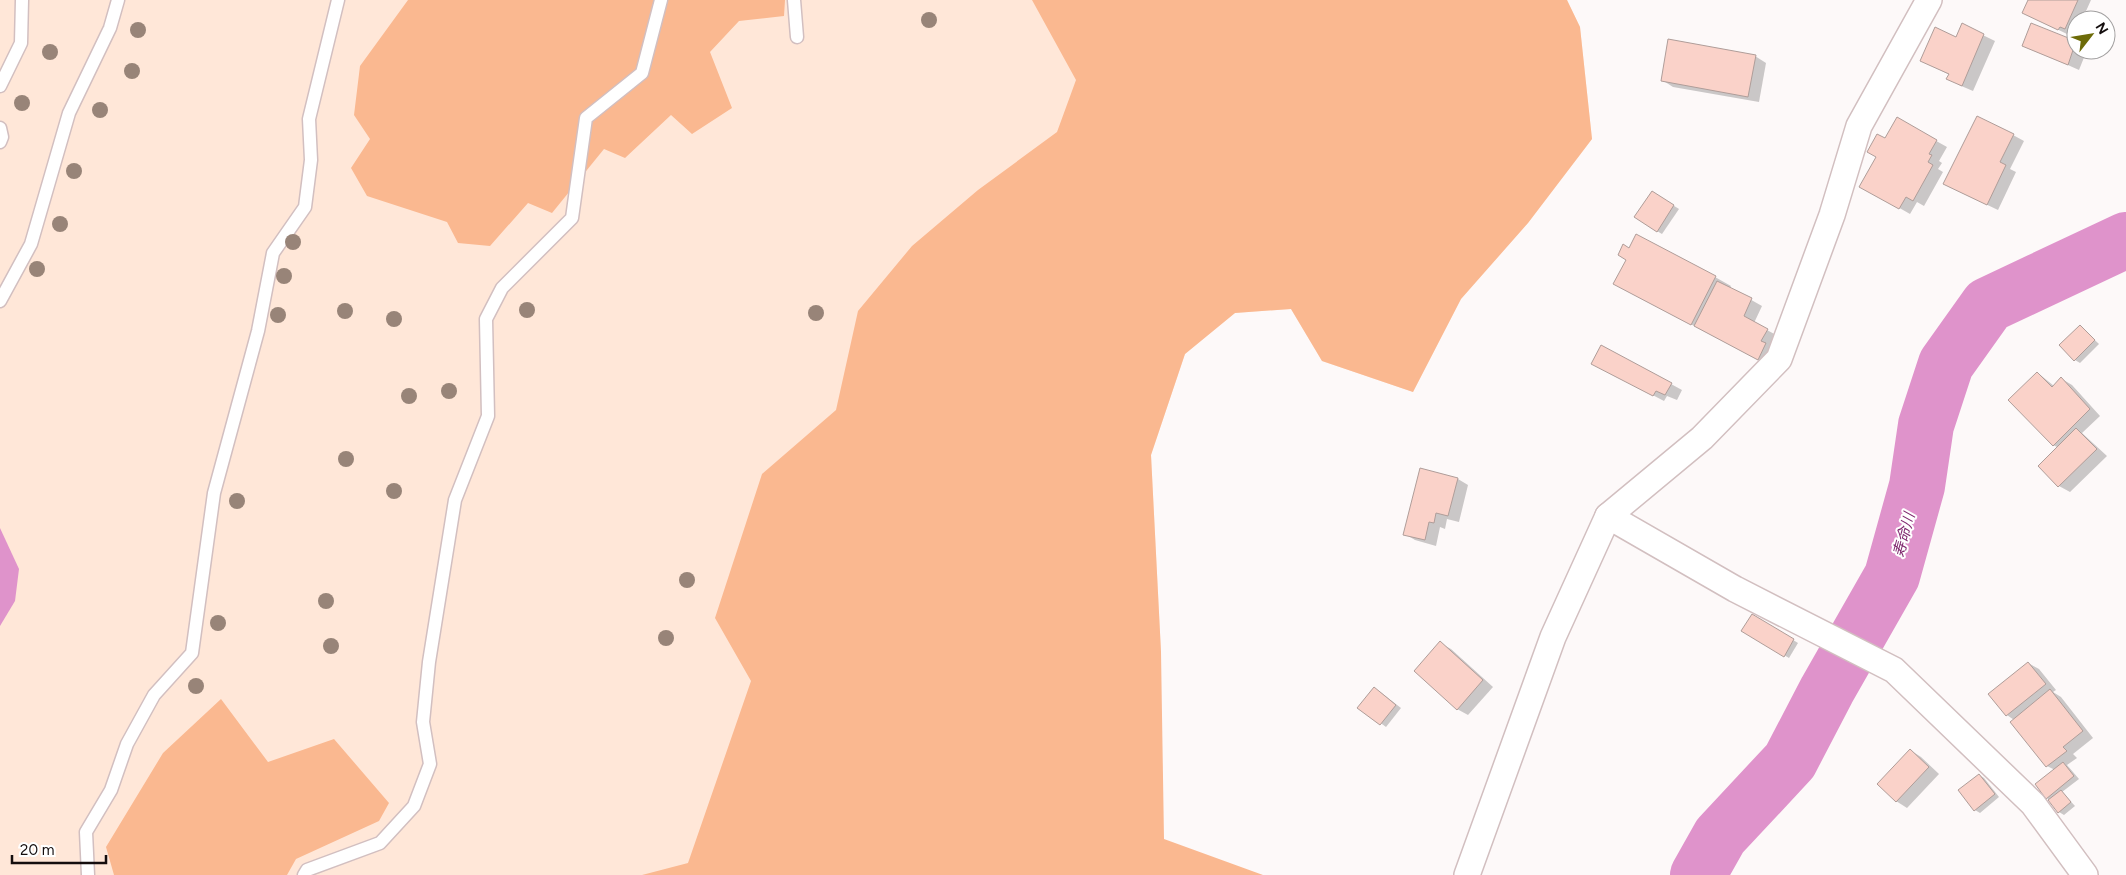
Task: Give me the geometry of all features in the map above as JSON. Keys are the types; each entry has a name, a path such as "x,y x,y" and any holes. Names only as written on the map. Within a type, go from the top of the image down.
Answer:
{"street":[{"path":"1467,875 1553,637 1608,516 1702,438 1779,359 1832,216 1859,126 1929,0"},
{"path":"1608,516 1735,588 1894,670 2033,804 2085,875"}],"lane":[{"path":"0,86 21,43 22,0"},
{"path":"0,301 30,244 69,113 110,28 118,0"},
{"path":"88,875 86,832 111,790 127,744 154,695 192,653 214,493 258,331 273,253 305,207 310,160 309,119 338,0"},
{"path":"304,875 307,870 380,842 414,806 430,764 423,722 429,662 455,500 488,416 486,319 502,288 572,218 586,118 642,73 662,0"},
{"path":"794,0 797,37"},
{"path":"0,128 2,137 0,142"}],"shaded area":[{"path":"0,0 1567,0 1580,27 1592,139 1528,223 1461,299 1413,392 1322,361 1291,309 1235,313 1185,354 1151,455 1161,652 1001,875 0,875"},
{"path":"408,0 785,0 784,16 739,21 710,52 732,108 692,134 671,115 625,158 604,149 552,213 528,203 490,246 458,243 447,222 367,196 351,168 370,139 354,115 360,66"},
{"path":"1032,0 1567,0 1580,27 1592,139 1528,223 1461,299 1413,392 1322,361 1291,309 1235,313 1185,354 1151,455 1161,652 1164,839 1263,875 642,875 688,863 751,681 715,618 762,474 836,410 858,311 912,246 978,190 1057,132 1076,80"},
{"path":"0,528 19,569 15,601 0,626"},
{"path":"221,699 268,762 334,739 389,803 379,821 296,859 287,875 114,875 106,847 163,753"}],"building":[{"path":"2028,0 2078,0 2074,10 2066,10 2065,29 2060,27 2058,30 2022,13"},
{"path":"1962,23 1984,34 1962,86 1946,79 1949,74 1920,61 1935,27 1956,37"},
{"path":"2031,23 2066,37 2066,60 2070,60 2068,65 2022,46"},
{"path":"1668,39 1756,55 1748,97 1661,81"},
{"path":"1977,116 2014,134 2000,162 2006,165 1987,205 1943,184"},
{"path":"1897,117 1937,140 1929,154 1932,155 1928,162 1933,165 1913,201 1906,197 1899,209 1859,187 1876,157 1867,152 1877,134 1885,138"},
{"path":"1652,191 1674,205 1657,232 1634,217"},
{"path":"1636,234 1716,276 1691,325 1613,284 1626,260 1618,255 1623,244 1629,248"},
{"path":"1717,281 1752,298 1744,316 1768,329 1761,341 1766,343 1758,360 1694,326"},
{"path":"2080,325 2095,340 2074,361 2059,345"},
{"path":"1601,345 1672,383 1665,395 1656,391 1653,396 1591,364"},
{"path":"2037,372 2052,387 2061,377 2090,409 2053,446 2008,400"},
{"path":"2076,428 2097,449 2058,487 2038,466"},
{"path":"1420,468 1458,478 1448,516 1436,513 1434,523 1429,522 1425,540 1403,535"},
{"path":"1752,614 1794,639 1784,657 1741,631"},
{"path":"1440,641 1483,680 1457,710 1414,671"},
{"path":"2028,662 2046,684 2006,716 1988,694"},
{"path":"1374,687 1396,705 1380,725 1357,708"},
{"path":"2050,689 2083,731 2063,747 2067,751 2046,767 2010,722"},
{"path":"1910,749 1929,767 1896,802 1877,784"},
{"path":"2063,762 2074,776 2046,799 2035,784"},
{"path":"1979,774 1995,794 1974,811 1958,790"},
{"path":"2061,790 2071,802 2058,813 2048,800"}],"waterway":[{"name":"寿命川","path":"1698,875 1720,836 1790,761 1827,690 1892,576 1917,486 1926,425 1946,364 1988,305 2126,240"}]}
